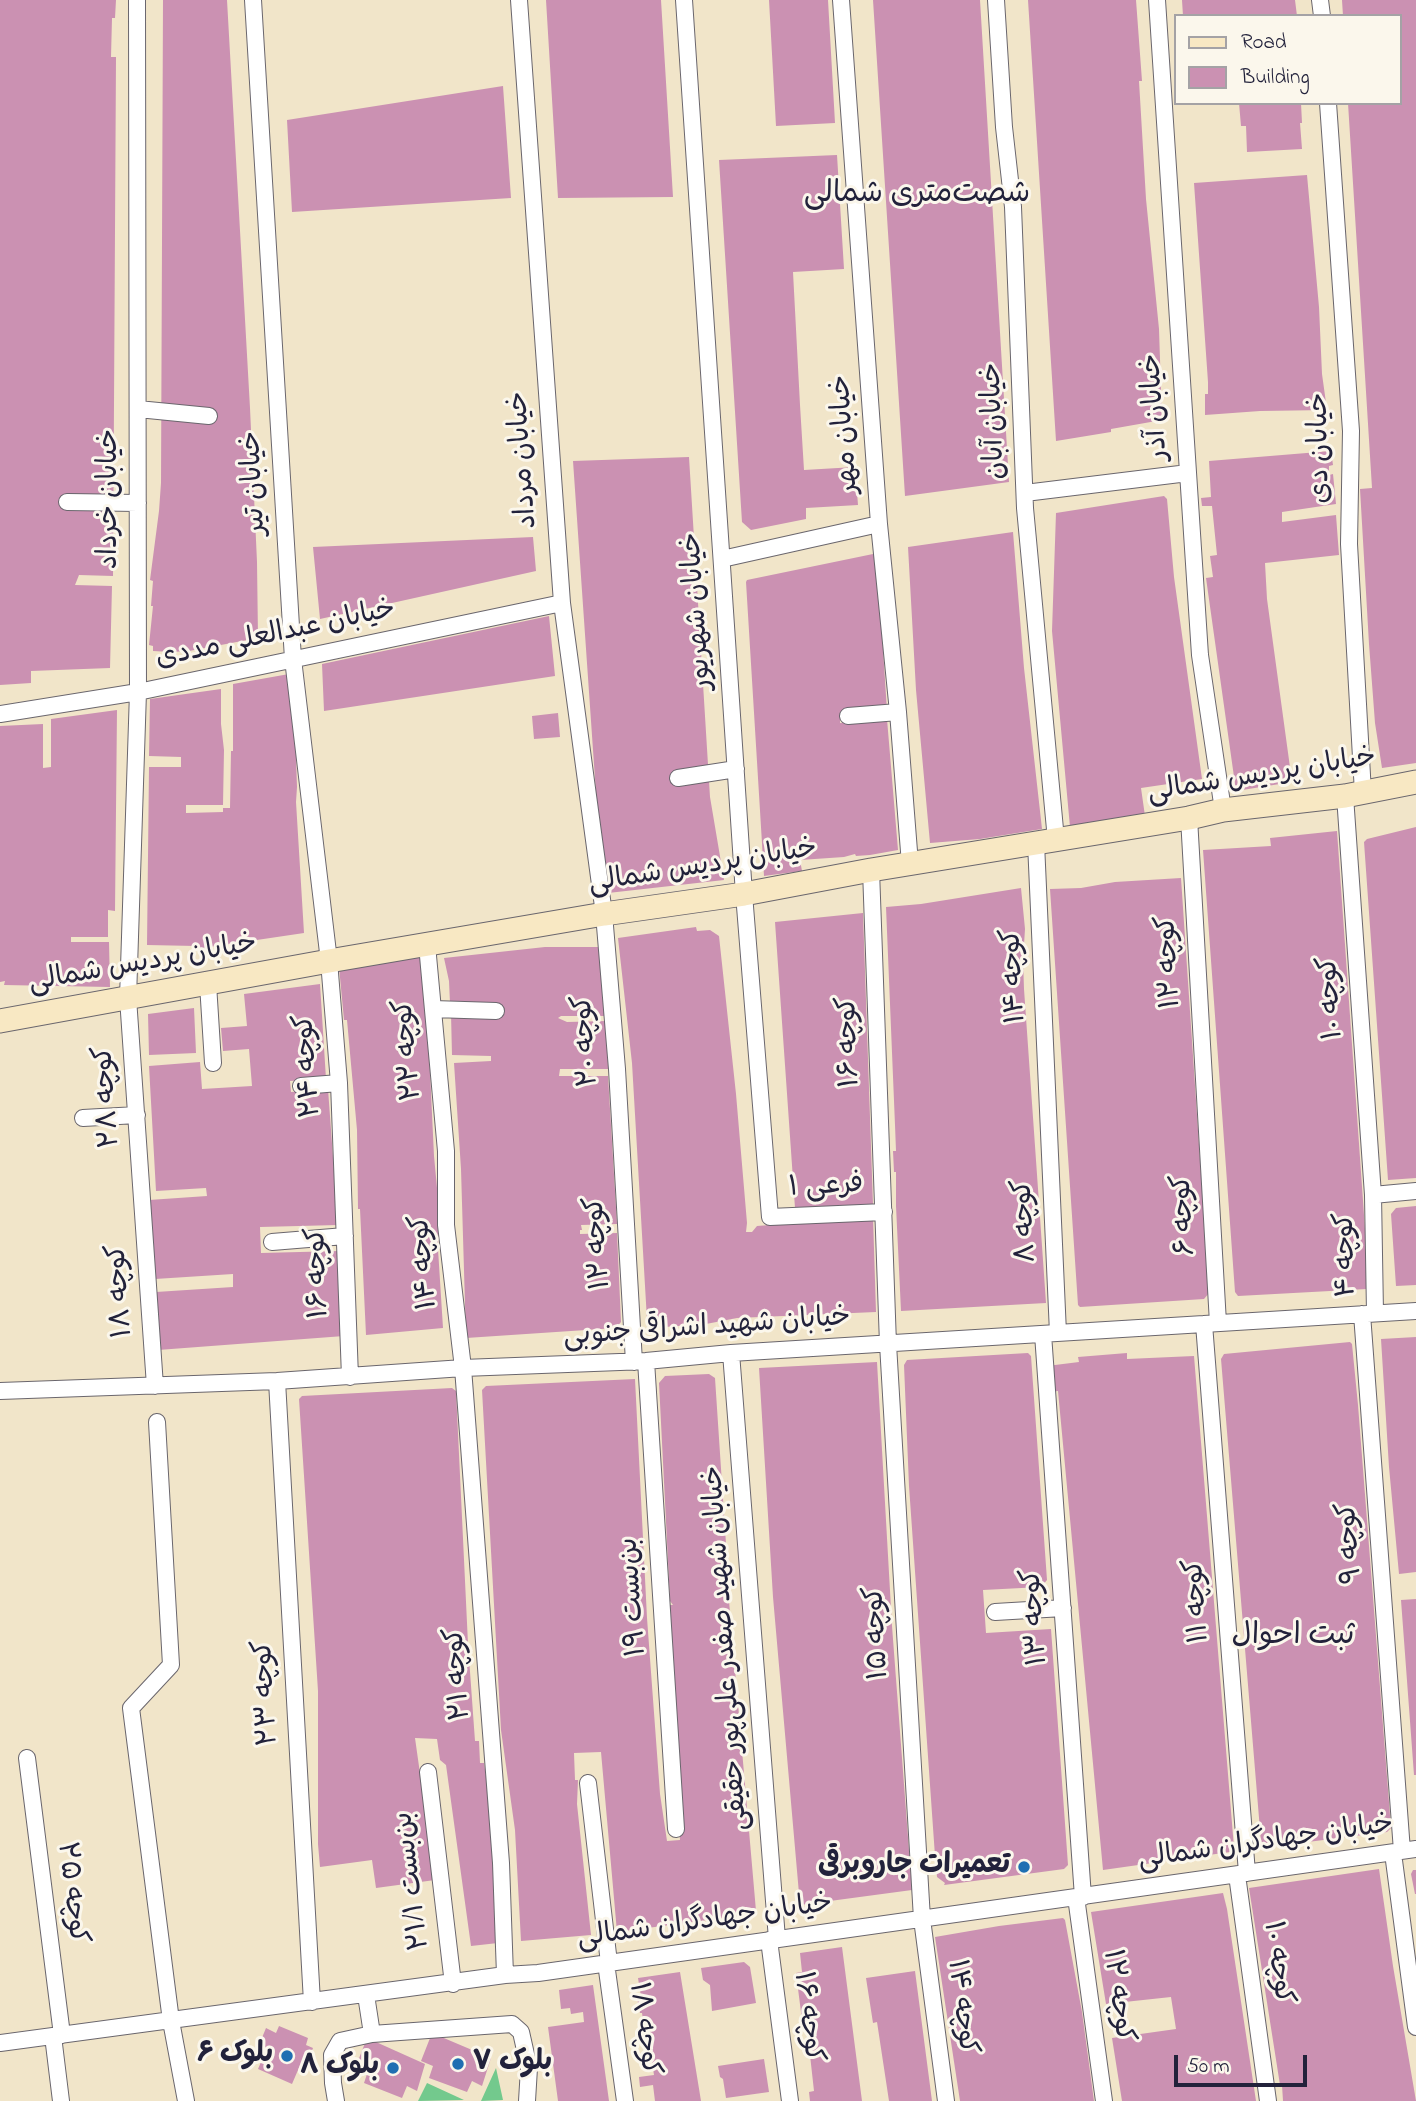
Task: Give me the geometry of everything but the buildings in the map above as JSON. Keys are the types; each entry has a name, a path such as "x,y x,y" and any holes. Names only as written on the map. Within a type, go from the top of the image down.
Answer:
{"street":[{"name":"خیابان خرداد","path":"128,998 138,692 137,0"},
{"name":"خیابان تیر","path":"253,0 293,660 329,961"},
{"name":"خیابان مرداد","path":"519,0 562,603 604,914"},
{"name":"خیابان شهریور","path":"684,0 744,894 770,1217"},
{"name":"خیابان مهر","path":"841,0 879,524 910,864"},
{"name":"خیابان آبان","path":"996,0 1004,127 1013,207 1025,493 1046,842"},
{"name":"خیابان آذر","path":"1157,0 1170,98 1188,473 1200,655 1223,810"},
{"name":"خیابان دی","path":"1328,105 1351,431 1349,544 1354,794"},
{"path":"138,409 209,416"},
{"path":"1025,493 1188,473"},
{"path":"67,502 138,503"},
{"path":"722,559 879,524"},
{"name":"خیابان عبدالعلی مددی","path":"0,714 138,692 562,603"},
{"path":"848,716 898,712"},
{"path":"678,778 736,769"},
{"name":"خیابان پردیس شمالی","path":"0,1021 604,914 744,894 1223,810 1354,794 1416,782"},
{"name":"کوچه ۱۰","path":"1354,794 1373,1195"},
{"name":"کوچه ۱۲","path":"1189,818 1205,1103"},
{"name":"کوچه ۱۴","path":"1046,842 1048,1106"},
{"name":"کوچه ۱۶","path":"871,870 884,1212"},
{"name":"کوچه ۲۰","path":"604,914 622,1164"},
{"name":"کوچه ۲۲","path":"427,945 446,1151"},
{"name":"کوچه ۲۴","path":"329,961 343,1168"},
{"path":"208,984 213,1063"},
{"name":"کوچه ۲۸","path":"128,998 142,1192"},
{"path":"433,1009 496,1011"},
{"path":"301,1086 339,1083"},
{"name":"کوچه ۶","path":"1205,1103 1211,1324"},
{"name":"کوچه ۸","path":"1048,1106 1051,1334"},
{"path":"83,1118 137,1115"},
{"name":"کوچه ۱۴","path":"446,1151 446,1225 463,1368"},
{"name":"کوچه ۱۲","path":"622,1164 640,1362"},
{"name":"کوچه ۱۶","path":"343,1168 350,1377"},
{"path":"1373,1195 1416,1191"},
{"name":"کوچه ۱۸","path":"142,1192 155,1386"},
{"name":"کوچه ۴","path":"1369,1314 1373,1195"},
{"path":"884,1212 888,1344"},
{"name":"فرعی ۱","path":"770,1217 884,1212"},
{"path":"272,1242 345,1236"},
{"name":"خیابان شهید اشراقی جنوبی","path":"0,1391 277,1381 463,1368 640,1362 731,1353 1416,1311"},
{"name":"کوچه ۹","path":"1369,1314 1404,1851"},
{"name":"کوچه ۱۱","path":"1211,1324 1242,1874"},
{"name":"کوچه ۱۳","path":"1051,1334 1079,1897"},
{"name":"کوچه ۱۵","path":"888,1344 922,1919"},
{"name":"خیابان شهید صفدر علی‌پور حقیقی","path":"731,1353 773,1940"},
{"name":"بن‌بست ۱۹","path":"640,1362 676,1829"},
{"name":"کوچه ۲۱","path":"463,1368 501,1863 505,1975"},
{"name":"کوچه ۲۳","path":"277,1381 312,2002"},
{"path":"157,1422 172,1665 131,1708 171,2021 186,2101"},
{"path":"995,1612 1063,1608"},
{"name":"کوچه ۲۵","path":"27,1758 57,2035"},
{"name":"بن‌بست ۲۱/۱","path":"428,1772 453,1984"},
{"path":"588,1783 608,1963"},
{"path":"1404,1851 1416,2027"},
{"name":"خیابان جهادگران شمالی","path":"0,2043 608,1963 1404,1851"},
{"name":"کوچه ۱۰","path":"1242,1874 1268,2101"},
{"name":"کوچه ۱۲","path":"1079,1897 1104,2101"},
{"name":"کوچه ۱۴","path":"922,1919 946,2101"},
{"name":"کوچه ۱۶","path":"773,1940 790,2101"},
{"name":"کوچه ۱۸","path":"608,1963 625,2101"},
{"path":"366,1995 372,2034"},
{"path":"336,2101 332,2055 340,2041 372,2034 512,2024 521,2032 530,2068 527,2101"},
{"path":"57,2035 61,2101"}],"green space":[{"path":"496,2068 503,2100 481,2101"},
{"path":"427,2083 464,2100 418,2101"}],"place":[{"name":"تعمیرات جاروبرقی","path":"1024,1867"},
{"name":"بلوک ۶","path":"287,2056"},
{"name":"بلوک ۷","path":"458,2064"},
{"name":"بلوک ۸","path":"393,2068"}],"district":[{"name":"شصت‌متری شمالی","path":"917,196"},
{"name":"ثبت احوال","path":"1293,1638"}]}
